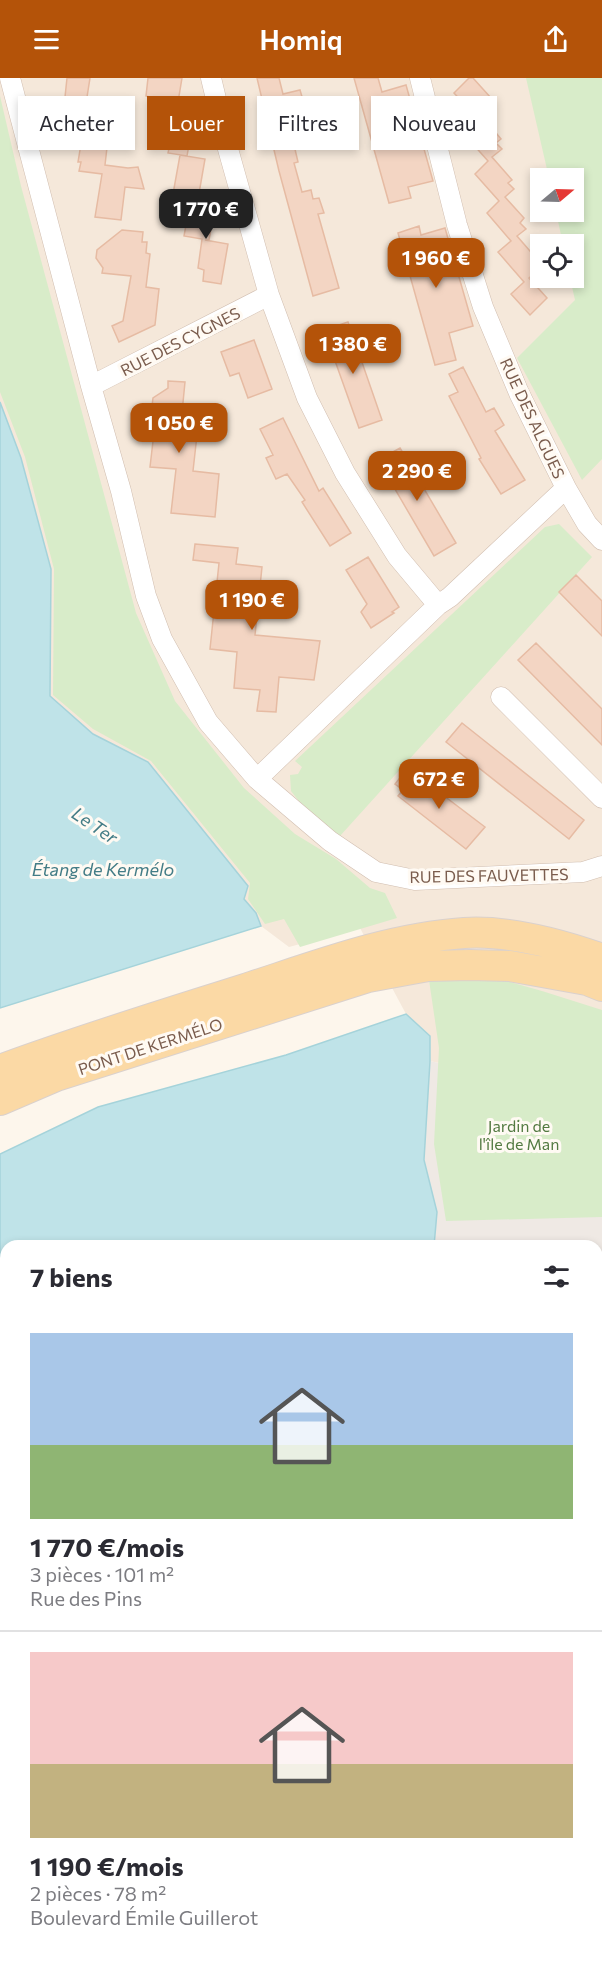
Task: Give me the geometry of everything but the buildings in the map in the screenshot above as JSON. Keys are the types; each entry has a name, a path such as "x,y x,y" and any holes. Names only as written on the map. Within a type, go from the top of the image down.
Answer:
{"main road":[{"path":"295,986 373,949 434,936 467,933 505,935 532,940 602,959"},
{"path":"295,986 368,977 428,966 470,965 510,966 587,980 602,986"},
{"path":"510,966 602,1002"},
{"name":"PONT DE KERMÉLO","path":"0,1070 47,1052 295,986"},
{"name":"PONT DE KERMÉLO","path":"0,1100 56,1076 295,986"}],"street":[{"path":"10,78 121,492 146,596 162,639 208,723 257,779"},
{"path":"211,78 228,149 269,295 307,398 345,473 397,556 438,604"},
{"name":"RUE DES ALGUES","path":"257,779 438,604 450,597 566,488 519,393 483,307 457,225 420,78"},
{"name":"RUE DES CYGNES","path":"91,386 269,295"},
{"path":"566,488 587,524 602,540"},
{"path":"501,697 602,798"},
{"name":"RUE DES FAUVETTES","path":"257,779 330,841 376,872 415,880 583,872 602,866"}],"shaded area":[{"path":"0,78 602,78 602,1100 430,1061 430,1036 406,1014 360,928 289,947 261,926 256,913 148,762 93,734 49,696 51,569 21,458 0,402"},
{"path":"430,1061 602,1100 602,1240 435,1240 437,1212 424,1160"}],"green space":[{"path":"526,78 602,78 602,459 582,480 517,358 575,300 572,288 584,288 584,234 561,234 558,222 584,222 584,168 547,168"},
{"path":"0,96 21,186 136,613 175,701 244,788 295,834 336,859 370,888 385,893 397,918 300,947 284,919 265,924 248,899 250,883 151,761 93,729 53,695 54,569 25,457 0,392"},
{"path":"559,524 592,557 340,836 305,809 291,791 290,775 298,774 302,767 295,761 545,527"},
{"name":"Jardin de l'île de Man","path":"495,978 602,1010 602,1217 446,1221 434,1144 439,1048 429,980"}],"water":[{"name":"Étang de Kermélo","path":"0,402 21,458 51,569 50,696 93,734 148,762 248,886 244,899 256,913 261,926 0,1008"},
{"path":"406,1014 430,1036 424,1160 437,1212 435,1240 0,1240 0,1154 98,1107 286,1055"}],"water label":[{"name":"Le Ter","path":"95,825"}]}
